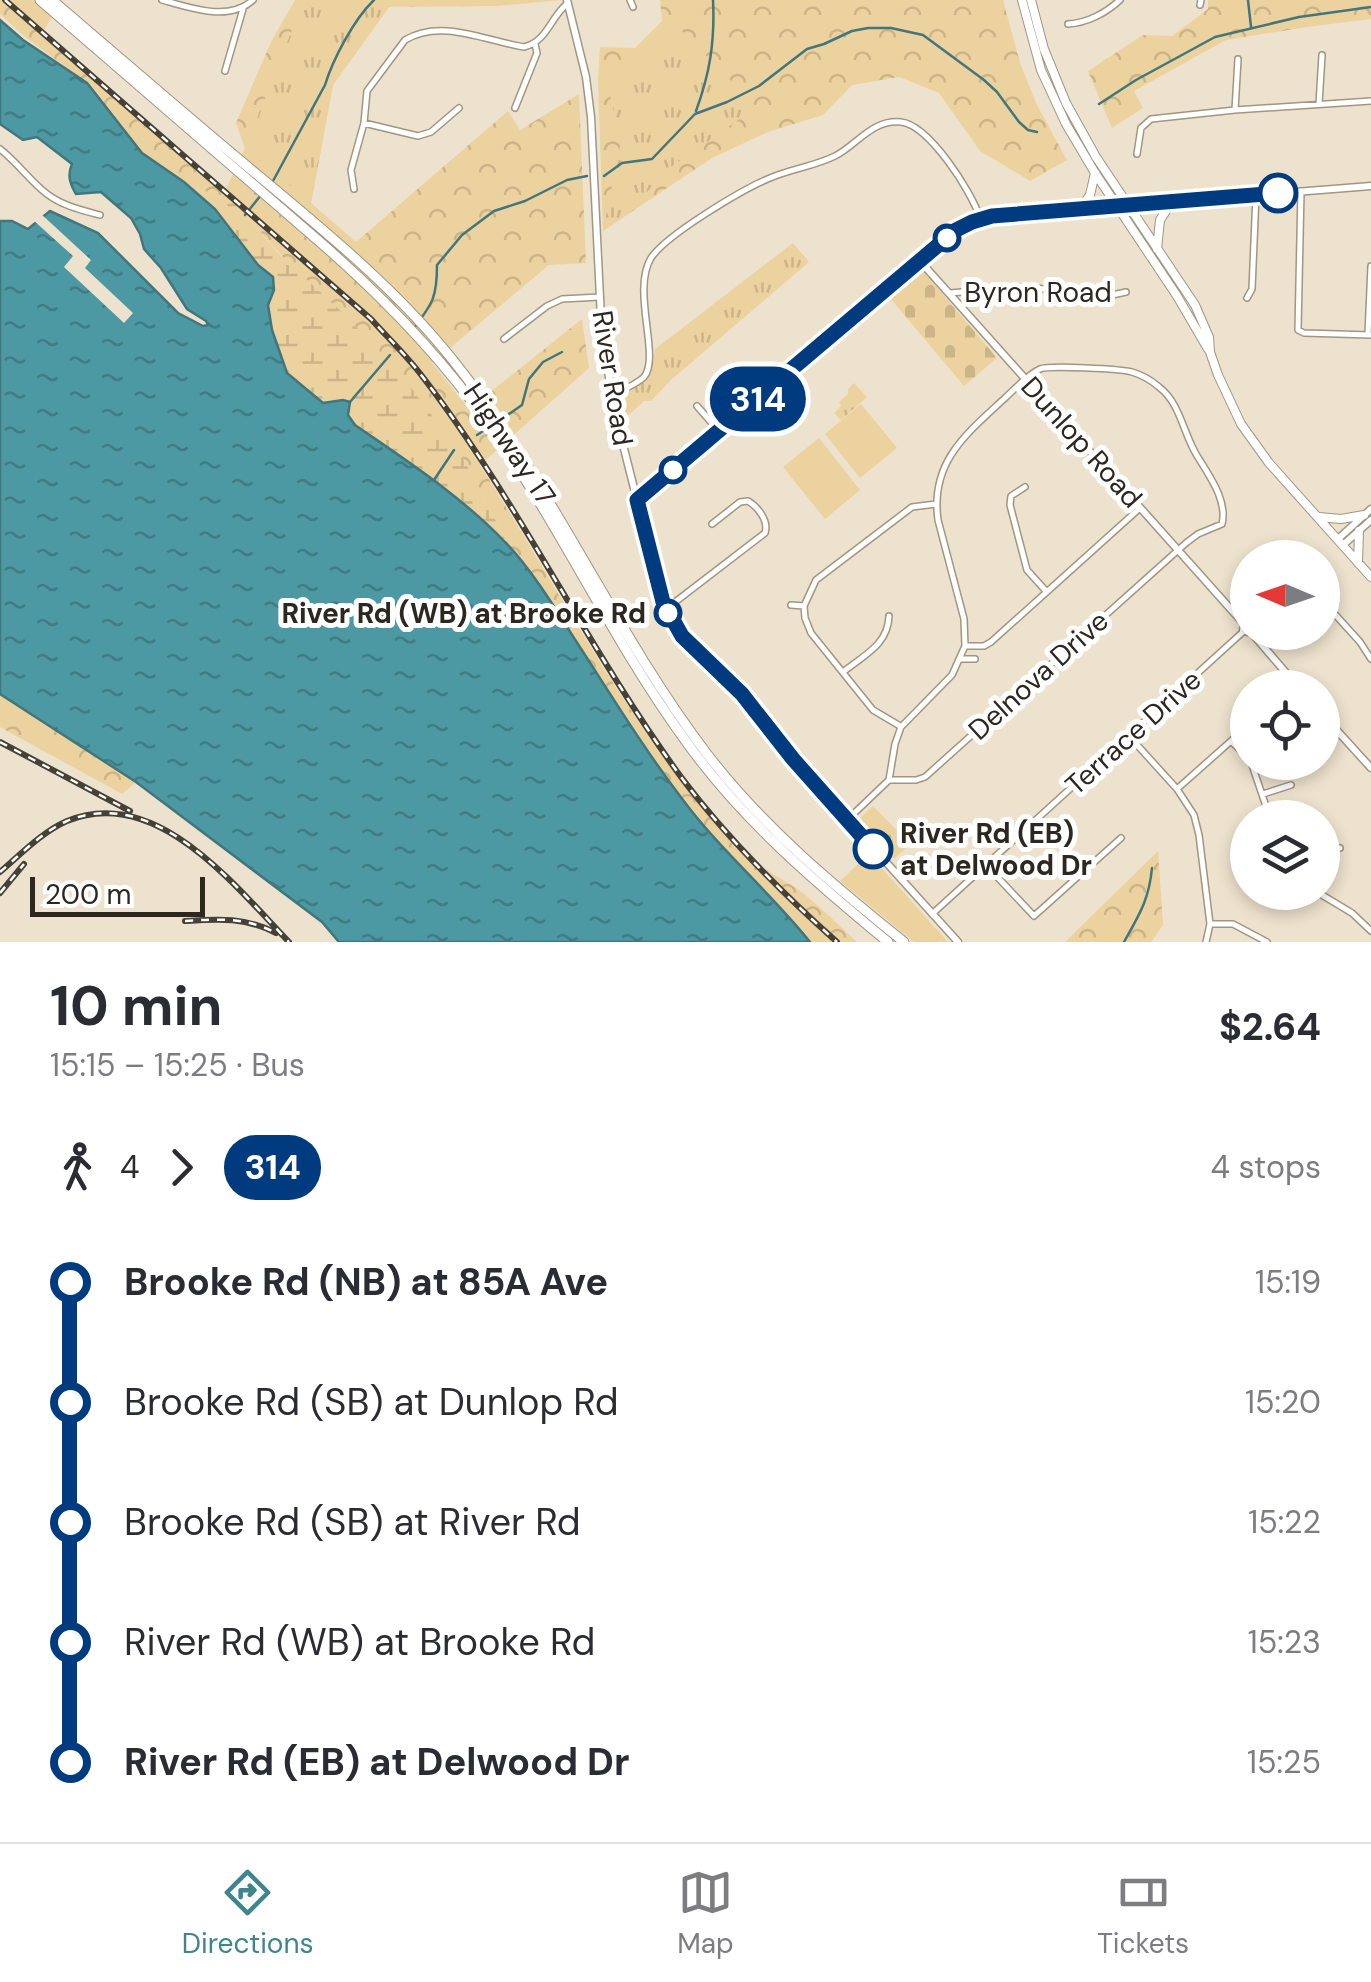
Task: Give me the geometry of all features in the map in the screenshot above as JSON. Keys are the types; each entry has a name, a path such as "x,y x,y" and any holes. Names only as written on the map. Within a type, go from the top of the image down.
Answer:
{"highway":[{"name":"Highway 17","path":"40,0 370,272 491,418 651,672 713,762 800,855 904,942"},
{"name":"Highway 17","path":"52,0 248,174"},
{"name":"Highway 17","path":"500,432 652,694 703,764 737,806 794,863 888,942"}],"main road":[{"path":"1022,0 1047,84 1066,124 1210,352 1227,398 1248,436 1338,540"},
{"path":"1031,0 1044,48 1066,103 1090,147 1195,305 1209,337 1210,352"},
{"path":"1081,208 1090,195 1095,173"},
{"path":"1157,249 1160,220 1172,202"},
{"path":"1318,516 1341,519 1369,515"},
{"path":"1358,562 1359,530"},
{"path":"1340,542 1371,577"}],"street":[{"path":"162,0 213,12 243,9"},
{"path":"225,70 243,9 253,0"},
{"path":"1068,24 1091,19 1122,1"},
{"path":"354,189 351,170 364,122 367,91 405,40 444,30 524,47 535,44 548,31 556,12 568,2"},
{"name":"River Road","path":"568,2 591,117 602,338 611,395 666,610 682,636 742,694 793,759 958,942"},
{"path":"515,108 537,53 535,44"},
{"path":"1320,104 1322,56"},
{"path":"1235,110 1238,59"},
{"path":"1137,154 1142,128 1151,119 1371,100"},
{"path":"364,122 418,136 431,132 459,108"},
{"path":"611,395 641,380 650,366 643,287 650,260 663,246 691,224 766,180 831,158 875,127 901,122 926,134 975,201 980,218"},
{"path":"0,149 18,162 49,196 100,216"},
{"path":"637,500 960,227 980,218 1371,186"},
{"path":"1301,191 1298,330 1369,334 1371,266"},
{"path":"1247,298 1252,289 1256,195"},
{"name":"Dunlop Road","path":"920,261 1230,610"},
{"name":"Byron Road","path":"949,293 1022,286 1112,295 1126,292"},
{"path":"504,339 562,299 600,297"},
{"name":"Delnova Drive","path":"889,780 925,777 1178,550 1198,534 1222,524 1224,516 1216,488 1164,390 1147,378 1119,370 1052,366 1026,379"},
{"path":"848,820 889,780 901,726 944,685 960,659 965,646 964,619 938,520 940,478 958,444 1026,379"},
{"path":"698,406 719,432"},
{"path":"1026,487 1011,496 1010,505 1027,570 1047,592"},
{"path":"666,610 767,529 766,521 748,500 712,524"},
{"path":"901,726 873,710 811,633 804,606 816,580 831,568 912,507 936,504"},
{"path":"965,646 991,642 1140,508"},
{"path":"1340,542 1359,530 1369,515"},
{"path":"1340,542 1369,515"},
{"path":"791,605 804,606"},
{"path":"843,672 883,641 889,616"},
{"path":"1340,620 1371,659"},
{"name":"Terrace Drive","path":"932,914 1230,644"},
{"name":"Dunlop Road","path":"1266,650 1283,670"},
{"path":"960,659 975,659"},
{"path":"1340,734 1371,768"},
{"path":"1129,736 1194,815 1210,924 1206,942"},
{"path":"1177,790 1230,743"},
{"path":"1257,780 1265,800"},
{"path":"1263,794 1291,785"},
{"path":"986,865 1034,916 1121,838"},
{"path":"1340,906 1368,922 1371,931"},
{"path":"1210,924 1233,924 1266,942"}],"green space":[{"path":"0,0 61,0 42,34 226,189 245,148 236,123 271,42 295,0 561,0 496,6 389,7 333,85 311,203 356,242 508,111 520,130 579,94 586,263 549,265 432,363 469,409 582,319 589,368 480,465 631,710 699,803 743,854 800,891 857,942 810,942 686,804 635,735 555,608 507,543 461,454 235,204 184,182 142,153 87,83 0,14"},
{"path":"304,0 414,0 389,7 333,85 311,203 245,148"},
{"path":"660,0 1003,0 1020,63 1037,105 1067,160 1030,181 980,151 939,93 899,77 852,85 823,115 768,132 712,158 603,231 600,47 635,48 662,21"},
{"path":"1208,0 1371,0 1371,19 1226,40 1134,91 1143,108 1112,128 1088,71 1143,35 1172,36 1208,9"},
{"path":"681,30 757,107 668,169 638,202 603,231 621,141 606,79 648,57 645,50"},
{"path":"184,182 235,204 281,256 396,368 461,454 507,543 434,480 355,425 343,400 323,403 286,373 268,304 274,290 273,277 258,265 215,209"},
{"path":"793,243 809,262 651,401 644,401 624,419 619,399 645,380 655,349"},
{"path":"923,271 997,358 964,386 890,298"},
{"path":"854,383 867,397 841,420 834,413"},
{"path":"861,404 897,448 860,478 825,434"},
{"path":"819,438 860,490 825,519 783,467"},
{"path":"0,694 136,782 122,794 0,727"},
{"path":"873,806 910,844 894,859 859,822"},
{"path":"1158,851 1163,925 1151,942 1065,942"},
{"path":"869,854 948,942 914,942 840,881"}],"water":[{"path":"0,20 87,83 142,153 215,209 258,265 273,277 274,290 268,305 287,373 323,403 350,402 348,415 355,425 452,494 514,552 683,800 810,942 339,942 322,922 136,782 0,694 0,221 12,221 28,229 50,211 98,233 178,313 208,325 187,309 144,249 131,218 101,192 76,194 70,179 72,164 37,137 23,140 0,124"}],"pier":[{"path":"40,213 91,260 85,268 133,313 124,323 64,267 73,256 32,219"}],"waterway":[{"path":"273,181 345,40 374,0"},
{"path":"696,111 710,57 713,0"},
{"path":"1248,0 1251,27"},
{"path":"1099,104 1215,37 1299,17 1371,7"},
{"path":"604,176 622,163 652,159 695,114 759,86 807,49 868,28 923,35 984,80 1019,122 1037,132"},
{"path":"414,328 433,299 437,265 462,235 494,211 567,180 587,176"},
{"path":"245,215 261,195"},
{"path":"499,421 522,405 529,379 543,362 562,352"},
{"path":"350,402 390,355"},
{"path":"477,435 488,428"},
{"path":"434,480 454,450"},
{"path":"1124,942 1146,898 1152,868"}],"railway":[{"path":"5,0 371,319 410,361 490,474 615,678 681,777 755,863 837,942"},
{"path":"0,742 130,811"},
{"path":"0,872 40,837 67,821 100,813 132,816 162,828 191,847 244,894 289,942"},
{"path":"0,893 24,864"},
{"path":"185,921 243,922 276,933"}],"bus line":[{"name":"314","path":"873,849 793,759 742,694 682,636 663,602 637,500 968,223 992,216 1278,193"}],"place":[{"name":"River Rd (WB) at Brooke Rd","path":"668,613"},
{"name":"River Rd (EB) at Delwood Dr","path":"873,849"}]}
